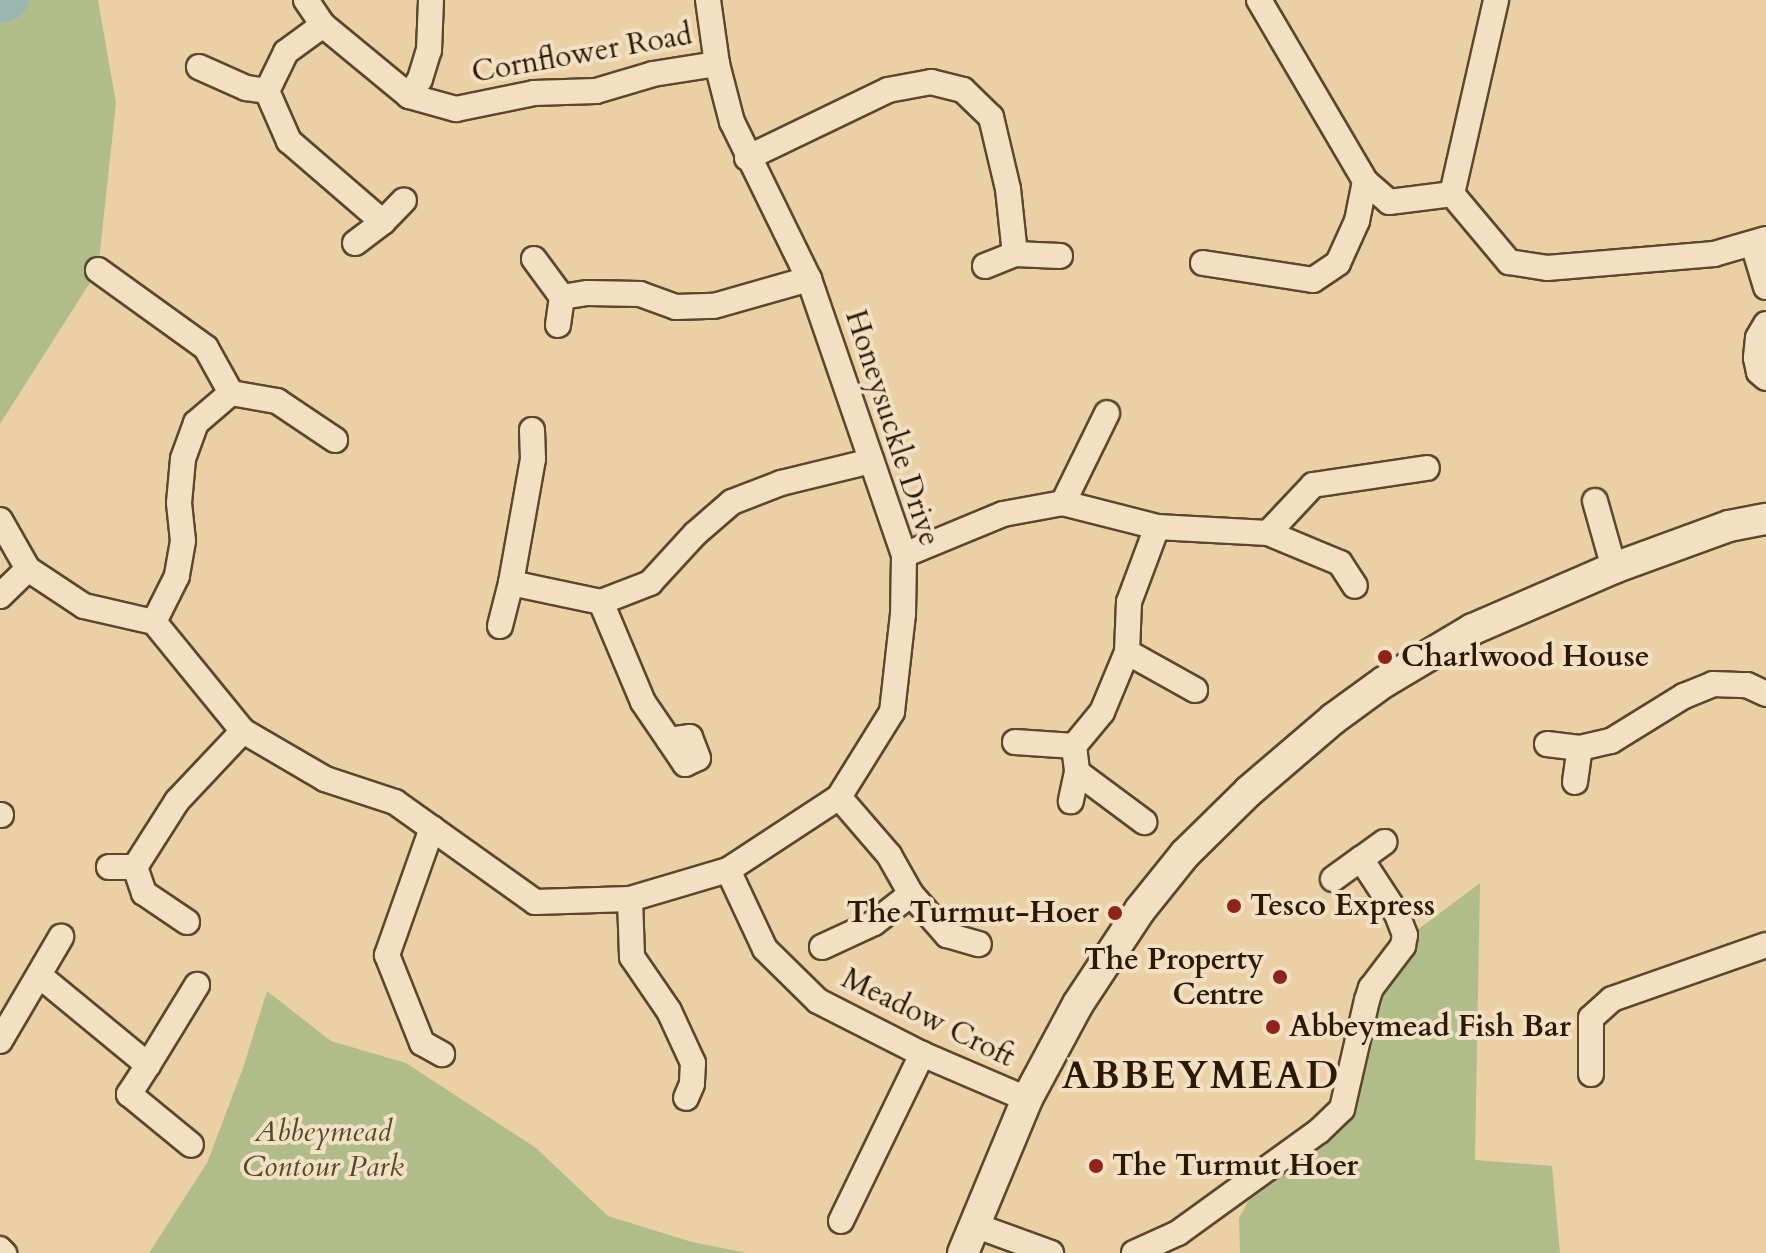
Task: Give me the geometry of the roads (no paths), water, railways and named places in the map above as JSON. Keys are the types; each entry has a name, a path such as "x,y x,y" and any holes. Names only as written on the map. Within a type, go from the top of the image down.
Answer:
{"street":[{"name":"Cornflower Road","path":"306,0 323,25 409,96 456,109 534,93 596,91 653,74 717,64"},
{"path":"409,96 420,79 429,50 431,0"},
{"name":"Honeysuckle Drive","path":"243,731 325,779 395,802 535,902 630,899 728,870 839,797 892,712 903,614 904,555 809,279 732,122 717,64 708,0"},
{"path":"1259,0 1365,181 1389,202 1452,194"},
{"path":"1452,194 1496,0"},
{"path":"323,25 286,52 267,91 289,141 383,222"},
{"path":"199,67 246,88 267,91"},
{"path":"747,158 888,90 931,82 963,90 991,117 1008,189 1015,254"},
{"path":"1203,263 1313,280 1338,263 1357,221 1365,181"},
{"path":"1452,194 1509,262 1547,268 1714,254 1759,241 1766,287"},
{"path":"355,243 383,222 404,200"},
{"path":"985,266 1015,254 1060,256"},
{"path":"534,259 562,297 558,325"},
{"path":"98,270 206,348 231,393"},
{"path":"562,297 588,293 640,294 676,307 714,306 809,279"},
{"path":"1766,324 1758,338 1756,358 1759,372 1766,378"},
{"path":"231,393 277,401 335,440"},
{"path":"154,622 177,576 183,541 179,503 183,459 196,423 231,393"},
{"path":"1063,503 1099,443 1107,413"},
{"path":"500,626 511,583 533,459 532,430"},
{"path":"511,583 601,602 650,583 695,534 732,502 781,483 871,461"},
{"path":"1268,533 1313,485 1427,468"},
{"path":"1595,501 1614,568"},
{"path":"904,555 1003,514 1063,503 1157,527 1268,533 1340,563 1355,586"},
{"path":"1692,542 1729,518 1766,506"},
{"path":"963,1253 1027,1099 1078,1004 1140,910 1185,854 1249,791 1333,719 1434,651 1473,629 1614,568 1729,526 1766,519"},
{"path":"0,520 28,569 84,606 154,622 243,731 177,801 135,867"},
{"path":"1071,801 1077,772 1074,746 1102,712 1127,652 1129,602 1157,527"},
{"path":"1692,542 1766,534"},
{"path":"0,596 28,569"},
{"path":"601,602 643,702 685,764"},
{"path":"1127,652 1195,690"},
{"path":"1547,744 1580,748 1611,741 1697,688 1732,683 1766,694"},
{"path":"1015,742 1074,746"},
{"path":"1575,782 1580,748"},
{"path":"1077,772 1144,822"},
{"path":"839,797 889,855 943,943 979,944"},
{"path":"432,828 383,957 422,1043 442,1054"},
{"path":"1333,879 1384,842"},
{"path":"1134,1253 1178,1233 1319,1131 1342,1109 1367,1000 1378,977 1403,946 1405,935 1397,914 1361,859"},
{"path":"109,867 135,867"},
{"path":"135,867 144,893 187,922"},
{"name":"Meadow Croft","path":"728,870 765,949 818,1001 922,1054 1027,1099"},
{"path":"822,947 874,923 911,894"},
{"path":"630,899 632,957 669,1011 693,1063 692,1084 686,1098"},
{"path":"0,1041 61,937"},
{"path":"1591,1074 1591,1018 1612,999 1766,945"},
{"path":"40,976 148,1065"},
{"path":"191,1145 129,1094 197,985"},
{"path":"841,1221 922,1054"},
{"path":"974,1225 1051,1253"}],"waterway":[{"path":"0,3 8,0"}],"place":[{"name":"Charlwood House","path":"1385,657"},
{"name":"Tesco Express","path":"1234,906"},
{"name":"The Turmut-Hoer","path":"1115,913"},
{"name":"The Property Centre","path":"1280,977"},
{"name":"Abbeymead Fish Bar","path":"1273,1027"},
{"name":"The Turmut Hoer","path":"1096,1166"}],"district":[{"name":"ABBEYMEAD","path":"1201,1077"}],"park label":[{"name":"Abbeymead Contour Park","path":"323,1149"}]}
